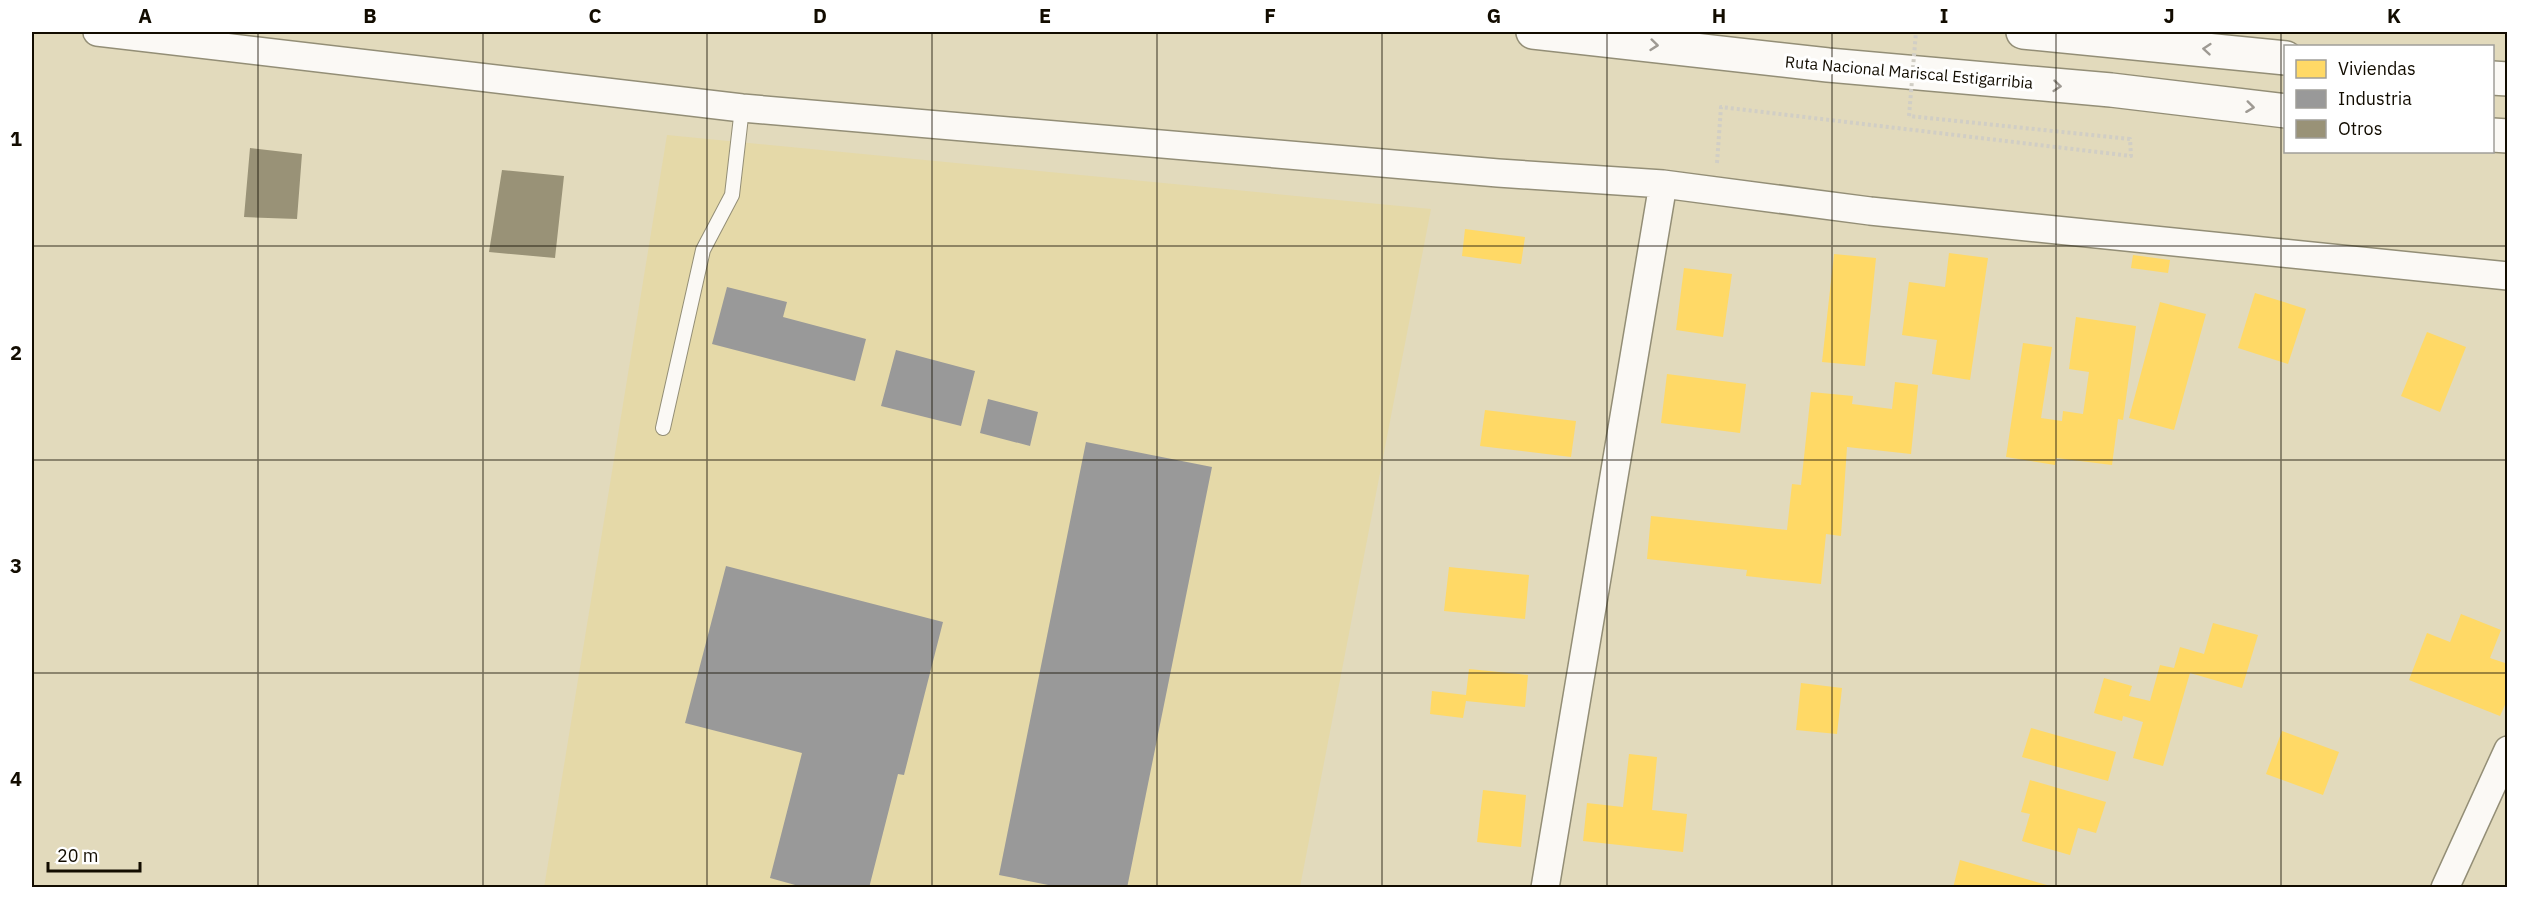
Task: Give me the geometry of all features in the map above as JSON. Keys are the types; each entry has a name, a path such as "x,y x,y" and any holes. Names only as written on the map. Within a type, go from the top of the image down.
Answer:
{"highway":[{"name":"Ruta Nacional Mariscal Estigarribia","path":"1533,32 1828,65 2111,90 2284,111"},
{"path":"2023,32 2284,58"}],"street":[{"path":"97,32 742,108 1498,174 1663,184 1870,211 2508,276"},
{"path":"1545,888 1663,184"},
{"path":"2445,888 2508,750"}],"lane":[{"path":"663,428 703,250 732,195 742,108"}],"path":[{"path":"1714,190 1721,107 2132,156 2130,139 1909,116 1916,32"}],"shaded area":[{"path":"667,135 1431,209 1300,887 544,888"}],"building: Viviendas":[{"path":"1465,229 1525,237 1521,264 1462,256"},
{"path":"1949,253 1988,258 1970,380 1932,374 1937,340 1902,335 1909,282 1945,287"},
{"path":"1834,254 1876,258 1865,366 1822,362"},
{"path":"2133,255 2170,260 2168,273 2131,268"},
{"path":"1684,268 1732,274 1723,337 1676,330"},
{"path":"2255,293 2306,309 2288,364 2238,348"},
{"path":"2160,302 2206,314 2174,430 2129,418"},
{"path":"2076,317 2136,326 2123,420 2118,419 2112,465 2056,458 2055,465 2006,457 2023,343 2052,347 2041,418 2062,421 2063,411 2083,414 2089,372 2069,369"},
{"path":"2427,332 2466,347 2440,412 2401,396"},
{"path":"1667,374 1746,384 1740,433 1661,423"},
{"path":"1895,382 1918,385 1911,454 1847,447 1841,536 1826,534 1821,584 1746,576 1747,570 1647,559 1651,516 1787,530 1792,484 1801,485 1811,392 1853,396 1852,404 1892,409"},
{"path":"1485,410 1576,421 1571,457 1480,446"},
{"path":"1449,567 1529,575 1525,619 1444,611"},
{"path":"2461,614 2501,630 2490,658 2508,664 2508,698 2500,716 2409,680 2427,633 2450,642"},
{"path":"2213,623 2258,635 2242,688 2190,673 2163,766 2133,758 2143,722 2123,716 2122,721 2094,713 2104,678 2132,686 2129,696 2150,701 2160,665 2174,668 2180,647 2204,654"},
{"path":"1469,669 1528,675 1525,707 1466,701 1463,718 1430,714 1432,691 1466,695"},
{"path":"1801,683 1842,688 1837,734 1796,730"},
{"path":"2031,728 2116,752 2108,781 2022,757"},
{"path":"2282,731 2339,752 2323,795 2266,774"},
{"path":"1629,754 1657,757 1652,810 1687,814 1683,852 1583,841 1587,803 1623,807"},
{"path":"2030,780 2106,802 2096,833 2078,828 2070,855 2022,841 2030,814 2021,812"},
{"path":"1483,790 1526,795 1521,847 1477,842"},
{"path":"1960,860 2054,887 1953,888"}],"building: Industria":[{"path":"727,287 787,302 783,317 866,339 855,381 712,344"},
{"path":"896,350 975,371 961,426 881,406"},
{"path":"988,399 1038,412 1030,446 980,433"},
{"path":"1086,442 1212,467 1127,888 1063,888 999,875"},
{"path":"726,566 943,622 904,775 898,774 869,888 806,888 770,878 802,753 685,723"}],"building: Otros":[{"path":"250,148 302,154 297,219 244,217"},
{"path":"502,170 564,176 555,258 489,252"}]}
